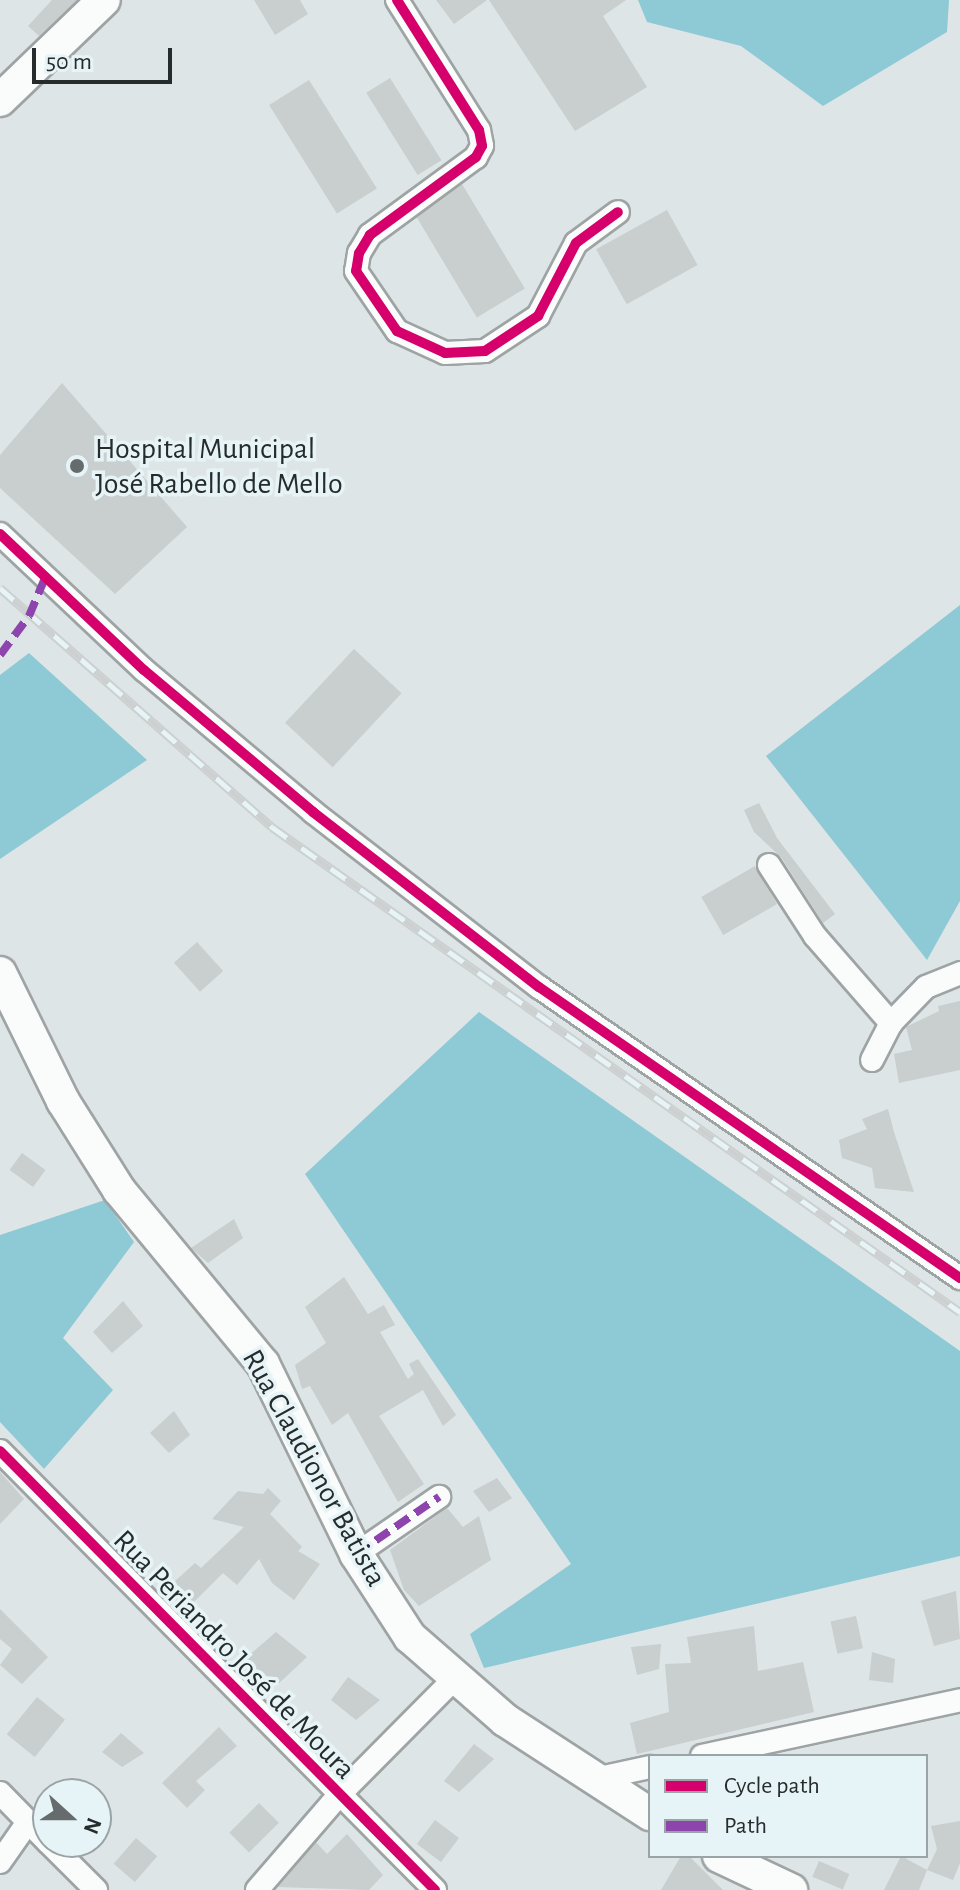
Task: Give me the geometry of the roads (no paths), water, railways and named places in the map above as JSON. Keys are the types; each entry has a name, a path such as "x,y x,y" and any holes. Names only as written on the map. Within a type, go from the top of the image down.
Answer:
{"main road":[{"path":"0,100 104,0"},
{"name":"Rua Claudionor Batista","path":"0,973 63,1101 119,1190 263,1364 356,1554 410,1637 453,1680 648,1813"},
{"path":"740,1872 791,1890"}],"street":[{"path":"397,0 479,130 482,146 476,157 370,235 359,253 356,271 397,331 445,353 485,351 538,316 576,243 618,212"},
{"path":"0,534 144,670 313,812 539,987 960,1278"},
{"path":"769,865 815,936 891,1023"},
{"path":"872,1060 891,1023 926,987 960,973"},
{"name":"Rua Periandro José de Moura","path":"0,1451 338,1796 435,1890"},
{"path":"356,1554 439,1497"},
{"path":"257,1890 338,1796 453,1680"},
{"path":"711,1754 960,1700"},
{"path":"595,1779 648,1767"},
{"path":"0,1793 32,1826"},
{"path":"0,1862 28,1822"},
{"path":"64,1858 96,1890"}],"railway":[{"path":"0,588 272,827 960,1312"}],"place":[{"name":"Hospital Municipal José Rabello de Mello","path":"77,466"}]}
